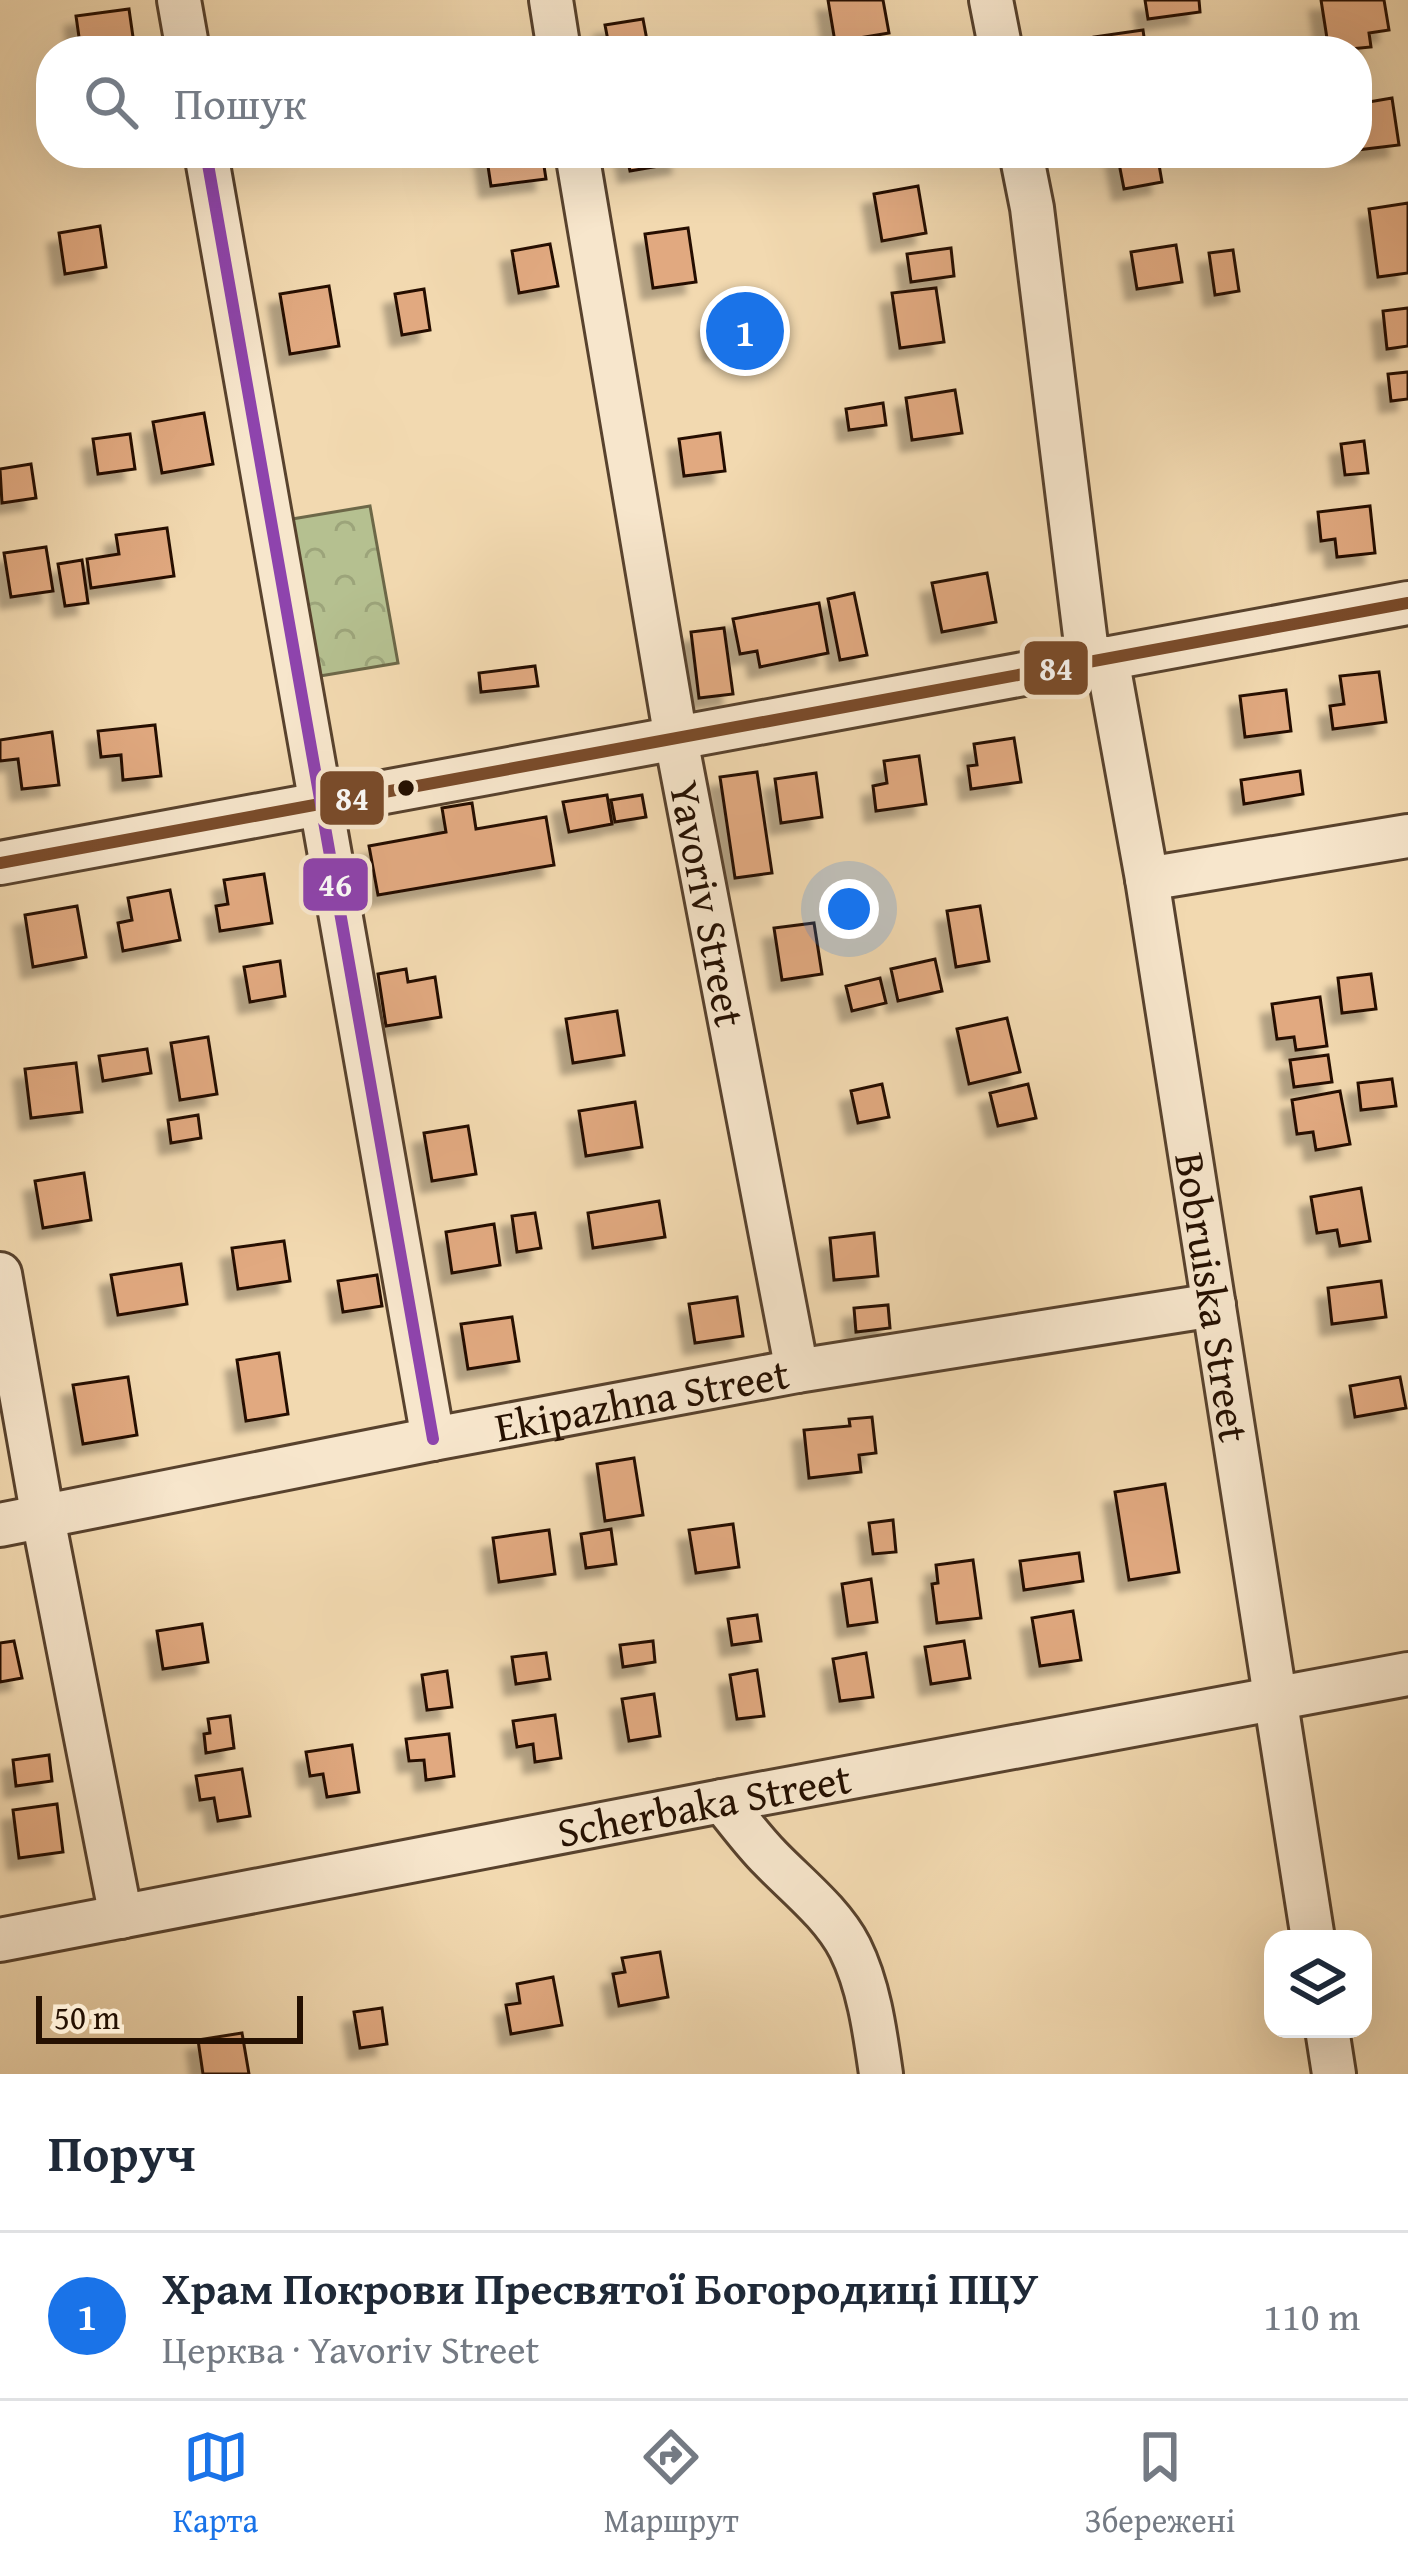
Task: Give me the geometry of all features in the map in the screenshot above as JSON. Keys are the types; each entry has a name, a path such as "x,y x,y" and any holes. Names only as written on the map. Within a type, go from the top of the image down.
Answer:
{"street":[{"path":"178,0 185,36"},
{"path":"551,0 557,36"},
{"path":"992,0 998,36"},
{"path":"209,168 433,1438"},
{"name":"Yavoriv Street","path":"580,168 676,740 797,1371"},
{"name":"Bobruiska Street","path":"1024,168 1098,659 1147,879 1311,1930"},
{"path":"0,862 1408,603"},
{"path":"1147,879 1408,836"},
{"path":"0,1274 121,1917"},
{"name":"Ekipazhna Street","path":"0,1525 797,1371 1214,1305"},
{"name":"Scherbaka Street","path":"0,1940 1408,1674"},
{"path":"722,1801 850,1947 876,2036 881,2074"},
{"path":"1328,2038 1334,2074"}],"green space":[{"path":"370,506 398,663 320,676 292,519"}],"building":[{"path":"828,0 883,0 889,33 834,36"},
{"path":"1145,0 1199,0 1200,12 1148,19"},
{"path":"1321,0 1384,0 1389,30 1369,36 1327,36"},
{"path":"129,9 133,36 79,36 76,16"},
{"path":"643,19 646,36 607,36 605,25"},
{"path":"1143,30 1144,36 1101,36"},
{"path":"1392,98 1399,145 1372,148 1372,101"},
{"path":"488,168 544,168 546,179 491,186"},
{"path":"1120,168 1160,168 1162,182 1124,189"},
{"path":"918,186 926,233 882,241 874,194"},
{"path":"1408,203 1408,273 1378,277 1369,209"},
{"path":"100,226 106,267 65,274 59,233"},
{"path":"688,228 696,282 653,288 645,234"},
{"path":"550,244 558,286 519,293 512,251"},
{"path":"1176,245 1182,282 1137,289 1131,252"},
{"path":"951,248 954,276 911,282 907,254"},
{"path":"1233,250 1239,291 1215,295 1209,253"},
{"path":"329,286 339,346 290,354 280,294"},
{"path":"936,288 944,342 900,348 892,293"},
{"path":"424,289 430,330 402,335 395,294"},
{"path":"1408,308 1408,346 1387,349 1383,311"},
{"path":"774,312 779,340 715,349 711,321"},
{"path":"1408,372 1408,399 1391,401 1388,374"},
{"path":"955,390 962,433 912,440 906,398"},
{"path":"883,403 886,425 849,430 846,409"},
{"path":"204,413 213,464 162,473 153,422"},
{"path":"720,433 725,471 684,476 679,439"},
{"path":"130,434 135,469 98,474 93,439"},
{"path":"1364,441 1368,473 1345,475 1341,444"},
{"path":"31,464 36,498 2,503 0,469"},
{"path":"1370,506 1375,553 1337,557 1335,539 1321,541 1318,512"},
{"path":"167,528 174,576 91,588 87,559 119,554 116,535"},
{"path":"46,547 53,591 11,597 4,553"},
{"path":"82,560 88,603 65,606 58,564"},
{"path":"987,573 996,622 942,632 932,583"},
{"path":"854,593 867,655 840,660 828,599"},
{"path":"819,603 828,653 760,667 757,651 740,654 733,619"},
{"path":"724,628 733,694 699,698 691,632"},
{"path":"535,666 538,686 481,692 479,673"},
{"path":"1379,672 1386,722 1333,729 1330,706 1344,704 1340,676"},
{"path":"1286,690 1291,731 1245,737 1240,696"},
{"path":"155,725 161,776 123,780 121,755 101,757 98,731"},
{"path":"52,732 59,785 22,789 18,759 0,761 0,740"},
{"path":"1014,738 1021,782 971,789 968,766 977,765 974,744"},
{"path":"919,756 926,804 876,811 873,786 887,783 884,761"},
{"path":"1300,771 1303,794 1244,804 1241,780"},
{"path":"757,772 772,873 735,878 720,777"},
{"path":"816,773 822,817 781,823 775,779"},
{"path":"607,795 612,824 569,832 563,802"},
{"path":"642,795 646,817 615,822 611,800"},
{"path":"472,803 476,829 546,817 554,865 378,895 369,846 446,832 442,808"},
{"path":"264,874 272,923 220,931 216,906 228,904 224,880"},
{"path":"170,890 180,940 123,951 118,923 132,920 128,898"},
{"path":"77,906 86,957 33,967 25,915"},
{"path":"980,906 989,961 956,967 947,911"},
{"path":"814,923 822,974 782,980 774,928"},
{"path":"935,959 942,991 898,1001 891,969"},
{"path":"280,961 285,996 250,1002 244,967"},
{"path":"406,969 408,982 435,977 441,1017 386,1026 378,974"},
{"path":"1371,974 1376,1009 1342,1013 1338,978"},
{"path":"880,978 886,1003 852,1011 846,986"},
{"path":"1320,997 1327,1046 1296,1050 1294,1037 1277,1039 1272,1004"},
{"path":"617,1011 624,1055 573,1063 566,1019"},
{"path":"1007,1018 1020,1072 969,1084 957,1029"},
{"path":"208,1037 217,1094 180,1100 171,1043"},
{"path":"147,1049 151,1073 103,1081 99,1056"},
{"path":"1328,1055 1332,1082 1294,1087 1290,1060"},
{"path":"76,1063 82,1112 31,1118 25,1069"},
{"path":"1392,1079 1396,1106 1361,1110 1358,1083"},
{"path":"882,1084 889,1117 858,1123 851,1091"},
{"path":"1028,1084 1036,1118 998,1126 990,1093"},
{"path":"1340,1091 1350,1144 1316,1150 1313,1132 1297,1134 1292,1100"},
{"path":"635,1102 642,1147 586,1156 579,1111"},
{"path":"198,1115 201,1138 171,1143 168,1120"},
{"path":"468,1126 476,1174 432,1181 424,1133"},
{"path":"84,1173 91,1220 43,1228 35,1181"},
{"path":"1361,1188 1370,1241 1340,1246 1337,1230 1317,1233 1311,1197"},
{"path":"659,1201 665,1237 593,1248 588,1213"},
{"path":"535,1213 541,1248 517,1252 512,1216"},
{"path":"494,1224 500,1265 452,1273 446,1232"},
{"path":"874,1233 878,1276 834,1280 830,1238"},
{"path":"284,1241 290,1281 238,1289 232,1248"},
{"path":"181,1264 187,1304 118,1315 111,1275"},
{"path":"377,1275 382,1306 343,1312 338,1281"},
{"path":"1381,1281 1386,1317 1332,1324 1328,1288"},
{"path":"737,1297 743,1336 695,1343 689,1304"},
{"path":"888,1305 890,1328 856,1332 854,1308"},
{"path":"512,1317 519,1361 468,1369 461,1324"},
{"path":"279,1353 288,1414 246,1421 237,1360"},
{"path":"128,1377 137,1435 83,1444 73,1385"},
{"path":"1400,1377 1406,1408 1355,1417 1350,1386"},
{"path":"872,1417 876,1453 859,1455 861,1472 809,1478 804,1430 850,1426 849,1419"},
{"path":"634,1458 643,1515 605,1521 597,1464"},
{"path":"1165,1484 1179,1572 1129,1580 1115,1492"},
{"path":"893,1520 896,1552 873,1554 869,1523"},
{"path":"733,1524 739,1567 696,1573 689,1530"},
{"path":"611,1529 616,1564 586,1568 581,1534"},
{"path":"549,1530 555,1574 499,1582 493,1538"},
{"path":"1079,1553 1083,1581 1024,1590 1020,1561"},
{"path":"973,1560 981,1618 937,1623 932,1584 938,1583 936,1565"},
{"path":"871,1579 877,1622 848,1626 842,1584"},
{"path":"1073,1611 1081,1660 1040,1666 1032,1618"},
{"path":"757,1615 761,1641 732,1645 728,1619"},
{"path":"202,1624 208,1662 163,1669 157,1631"},
{"path":"14,1641 22,1678 0,1682 0,1643"},
{"path":"653,1641 655,1662 623,1667 620,1645"},
{"path":"964,1641 970,1678 931,1684 925,1647"},
{"path":"546,1653 550,1679 516,1684 512,1657"},
{"path":"866,1653 873,1697 840,1701 833,1659"},
{"path":"757,1670 764,1716 737,1719 730,1675"},
{"path":"447,1671 452,1707 427,1710 422,1675"},
{"path":"654,1694 660,1736 629,1741 622,1699"},
{"path":"555,1715 561,1758 535,1762 533,1744 517,1747 513,1721"},
{"path":"230,1716 234,1748 206,1753 208,1719"},
{"path":"449,1734 454,1776 426,1780 424,1760 409,1761 406,1739"},
{"path":"352,1745 359,1792 327,1797 323,1774 310,1776 306,1752"},
{"path":"49,1755 52,1781 16,1786 13,1760"},
{"path":"242,1769 250,1816 218,1821 214,1798 200,1800 196,1776"},
{"path":"57,1804 63,1852 19,1858 13,1810"},
{"path":"660,1952 668,1997 619,2006 613,1974 625,1972 622,1958"},
{"path":"553,1977 562,2025 511,2034 506,2005 520,2003 517,1984"},
{"path":"382,2008 387,2044 360,2048 354,2012"},
{"path":"242,2033 249,2074 203,2074 198,2040"}],"transit line":[{"name":"46","path":"209,168 433,1439"},
{"name":"84","path":"0,863 1408,603"}],"place":[{"name":"Храм Покрови Пресвятої Богородиці ПЦУ","path":"745,331"}]}
